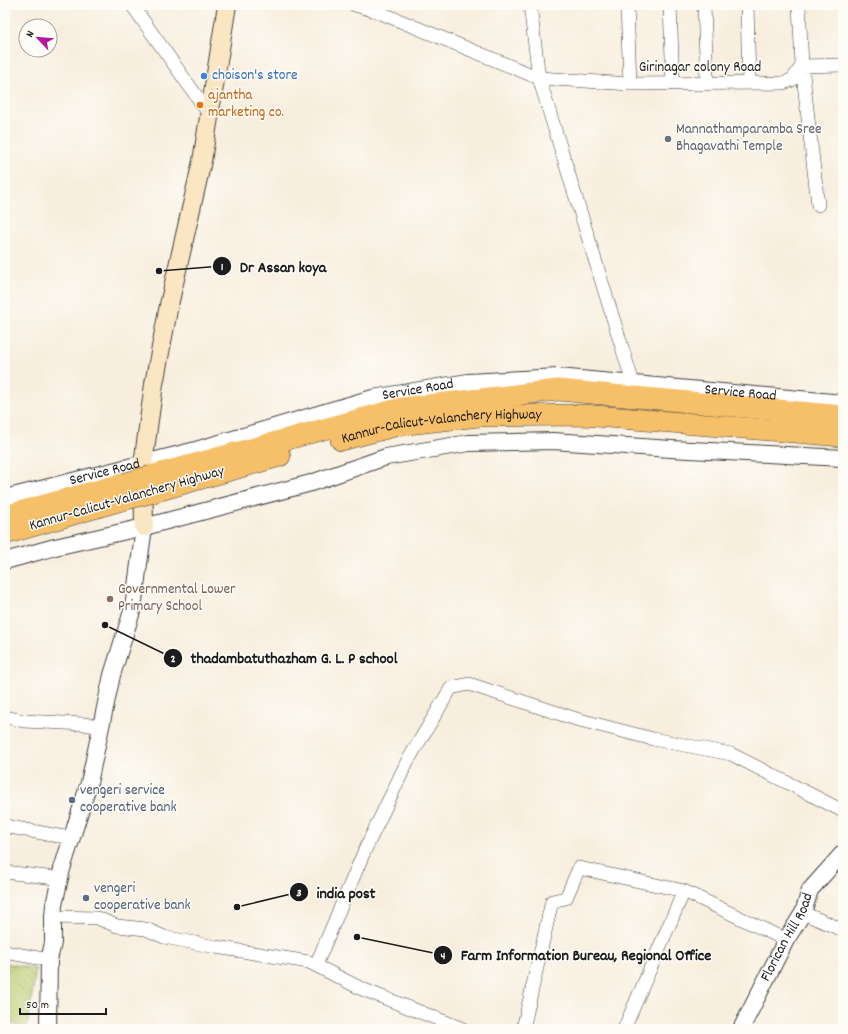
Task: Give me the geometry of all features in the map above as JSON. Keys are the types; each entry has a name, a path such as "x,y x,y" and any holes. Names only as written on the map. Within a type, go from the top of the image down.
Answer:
{"highway":[{"path":"150,477 402,408 558,390 843,416"},
{"name":"Kannur-Calicut-Valanchery Highway","path":"5,534 122,492 150,477 398,425 479,416 583,415 843,436"},
{"path":"5,516 122,492"}],"main road":[{"path":"144,527 150,477 154,384 169,305 202,161 227,5"}],"street":[{"path":"132,5 210,115"},
{"path":"355,5 376,11 540,78 630,84"},
{"path":"530,5 540,78 633,383"},
{"name":"Girinagar colony Road","path":"627,5 630,84 783,83 792,80 802,66"},
{"path":"670,5 673,84"},
{"path":"704,5 707,83"},
{"path":"747,5 749,83"},
{"path":"799,5 802,66 818,205"},
{"path":"802,66 843,65"},
{"name":"Service Road","path":"5,498 113,470 150,477 373,398 468,382 558,377 633,383 683,390 843,403"},
{"path":"5,561 56,547 144,527 311,483 386,457 469,443 552,440 671,449 843,458"},
{"path":"48,1029 49,960 52,943 53,917 60,878 89,783 112,675 133,608 144,527"},
{"path":"316,966 364,852 407,762 451,688 469,684 576,719 653,739 731,754 843,811"},
{"path":"5,717 24,721 84,724 101,728"},
{"path":"5,826 58,836 72,837"},
{"name":"Florican Hill Road","path":"741,1029 786,940 803,913 810,890 843,853"},
{"path":"523,1029 552,901 566,898 579,868 684,891 786,940"},
{"path":"5,872 60,878"},
{"path":"624,1029 684,891"},
{"path":"803,913 843,930"},
{"path":"53,917 97,918 117,926 146,929 164,937 309,962 362,989 463,1029"},
{"path":"5,952 49,960"}],"green space":[{"path":"5,963 36,969 27,1028 5,1022"}],"place":[{"name":"choison's store","path":"204,76"},
{"name":"ajantha marketing co.","path":"200,105"},
{"name":"Mannathamparamba Sree Bhagavathi Temple","path":"668,139"},
{"name":"Dr Assan koya","path":"159,271"},
{"name":"Governmental Lower Primary School","path":"110,599"},
{"name":"thadambatuthazham G. L. P school","path":"105,625"},
{"name":"vengeri service cooperative bank","path":"72,800"},
{"name":"vengeri cooperative bank","path":"86,898"},
{"name":"india post","path":"237,907"},
{"name":"Farm Information Bureau, Regional Office","path":"357,937"}]}
